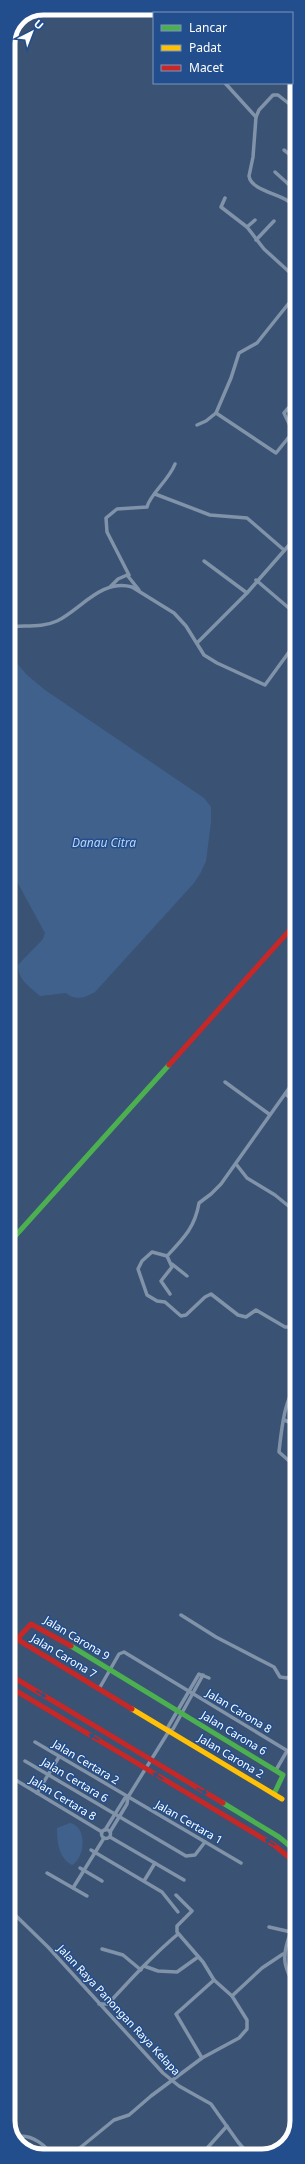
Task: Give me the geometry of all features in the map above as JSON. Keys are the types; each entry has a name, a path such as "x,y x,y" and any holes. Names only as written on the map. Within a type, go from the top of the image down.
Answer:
{"street":[{"path":"226,84 256,117"},
{"path":"289,201 254,185 249,180 256,117 259,110 273,95 278,95 290,104"},
{"path":"284,150 290,155"},
{"path":"275,172 290,186"},
{"path":"225,198 221,207 247,227 256,240 290,272"},
{"path":"247,227 254,220"},
{"path":"256,240 274,221"},
{"path":"198,424 216,413 231,378 239,353 257,343 290,302"},
{"path":"290,406 284,413 290,426"},
{"path":"216,413 276,453 290,436"},
{"path":"140,592 129,575 107,532 106,518 117,509 147,506 166,481 175,464"},
{"path":"155,494 210,515 247,518 284,550"},
{"path":"197,643 247,593 256,580 290,544"},
{"path":"204,561 247,593"},
{"path":"15,627 39,625 58,621 83,603 110,587 118,579 129,575"},
{"path":"256,580 290,609"},
{"path":"110,587 129,586 174,613 197,643 204,656 265,685 290,651"},
{"path":"15,1236 290,930"},
{"path":"225,1082 269,1114"},
{"path":"168,1256 188,1234 198,1212 199,1203 215,1191 236,1164 238,1158 253,1142 269,1114 290,1087"},
{"path":"285,1094 290,1097"},
{"path":"236,1164 247,1178 275,1195 290,1207"},
{"path":"168,1256 152,1252 139,1265 138,1274 147,1295 157,1301 165,1302 179,1315 186,1315 210,1294 238,1315 246,1317 256,1310 285,1327 290,1327"},
{"path":"168,1256 172,1266 187,1276"},
{"path":"170,1294 161,1281 170,1272 172,1266"},
{"path":"289,1460 279,1452 290,1395"},
{"path":"284,1420 290,1422"},
{"path":"181,1615 216,1637 274,1667 280,1678 286,1678 290,1676"},
{"name":"Jalan Carona 9","path":"19,1640 31,1624 33,1624 180,1712"},
{"name":"Jalan Carona 7","path":"19,1640 169,1731"},
{"name":"Jalan Carona 8","path":"110,1669 119,1654 124,1652 290,1753"},
{"path":"99,1689 110,1669"},
{"path":"180,1712 199,1674 209,1678"},
{"path":"73,1888 104,1838 104,1831 125,1798 128,1797 147,1769 169,1731 168,1727 193,1694 204,1675"},
{"path":"15,1678 279,1838 290,1847"},
{"path":"15,1690 274,1845 290,1858"},
{"name":"Jalan Carona 6","path":"180,1712 276,1770"},
{"name":"Jalan Carona 2","path":"169,1731 282,1799"},
{"name":"Jalan Certara 2","path":"35,1742 128,1797"},
{"path":"274,1794 283,1775 276,1770 287,1751"},
{"path":"37,1793 59,1757"},
{"name":"Jalan Certara 6","path":"25,1761 189,1857 195,1854 205,1842"},
{"name":"Jalan Certara 8","path":"15,1781 104,1831 184,1880"},
{"path":"104,1838 110,1835 128,1800 128,1797"},
{"name":"Jalan Certara 1","path":"128,1797 241,1863"},
{"path":"91,1850 162,1892 178,1912"},
{"path":"144,1881 155,1863"},
{"path":"80,1868 102,1881"},
{"path":"47,1873 87,1896"},
{"path":"79,2149 114,2120 129,2115 151,2096 202,2058 239,2038 246,2029 247,2020 232,1996 214,1980 198,1957 178,1934 177,1928 192,1910 176,1895"},
{"name":"Jalan Raya Panongan Raya Kelapa","path":"15,1915 48,1947 99,2004 172,2081 186,2091 206,2100 215,2109 244,2149"},
{"path":"269,1927 290,1932"},
{"path":"99,2004 108,2004 141,1970 154,1953 178,1934"},
{"path":"290,1935 283,1954 290,1977"},
{"path":"102,1949 123,1955 141,1970"},
{"path":"232,1996 262,1968 283,1954"},
{"path":"144,1966 158,1971 177,1972 198,1957"},
{"path":"202,2058 176,2014 214,1980"},
{"path":"206,2149 227,2126"},
{"path":"20,2137 29,2137 43,2145 46,2149"}],"water":[{"name":"Danau Citra","path":"15,661 27,675 45,690 204,798 211,807 211,822 206,861 201,872 194,883 95,992 80,998 70,996 66,993 40,996 25,983 20,975 18,965 43,939 45,933 15,878"},
{"path":"70,1823 80,1830 83,1843 80,1856 72,1865 67,1862 61,1853 57,1833 57,1828"}],"traffic: fast":[{"path":"15,1236 169,1065"},
{"path":"71,1646 283,1775 274,1794"},
{"path":"223,1803 279,1837 290,1846"}],"traffic: slow":[{"path":"132,1709 282,1799"}],"traffic: jam":[{"path":"169,1065 290,930"},
{"path":"71,1646 31,1624 19,1637 20,1641 132,1709"},
{"path":"15,1678 223,1803"},
{"path":"15,1690 274,1845 290,1858"}]}
